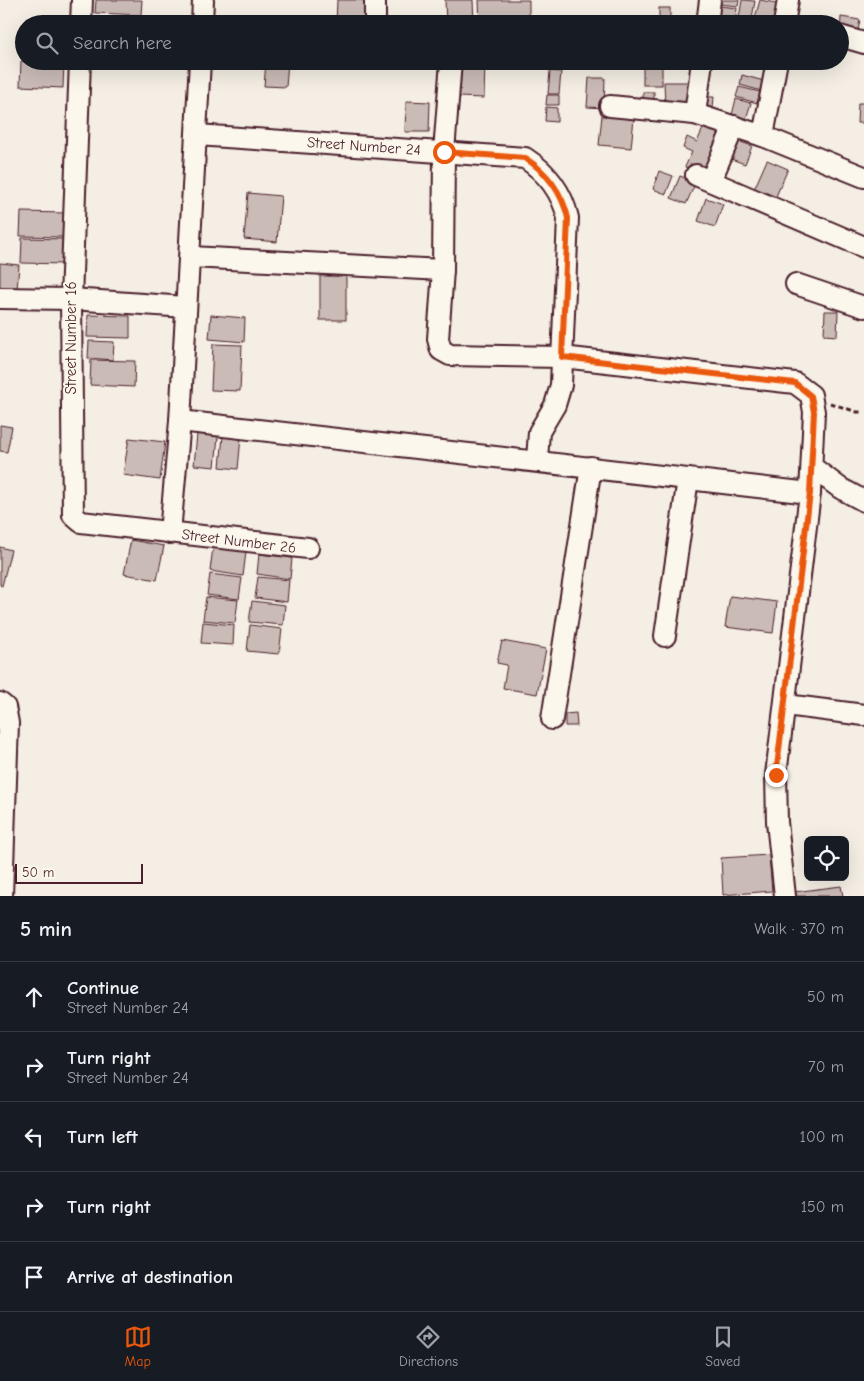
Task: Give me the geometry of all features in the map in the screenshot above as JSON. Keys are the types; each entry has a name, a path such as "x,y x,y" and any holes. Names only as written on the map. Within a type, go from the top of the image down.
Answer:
{"street":[{"path":"81,15 82,0"},
{"path":"202,15 203,0"},
{"path":"375,0 375,15"},
{"path":"708,15 710,0"},
{"path":"849,39 864,44"},
{"name":"Street Number 16","path":"80,70 70,299 73,515 81,522 170,533"},
{"path":"170,533 191,257 200,70"},
{"path":"450,70 444,152 443,270 438,339 442,350 450,355 562,357 795,383 811,396 814,412 810,493 786,705 776,775 776,822 785,896"},
{"path":"695,114 701,70"},
{"path":"763,136 775,70"},
{"path":"610,106 695,114 763,136 864,177"},
{"path":"734,126 704,178 864,247"},
{"name":"Street Number 24","path":"197,136 525,158 536,166 558,189 568,218 561,385 555,405 539,432 537,460"},
{"path":"191,257 443,270"},
{"path":"796,284 864,307"},
{"path":"0,298 70,299 186,307"},
{"path":"180,420 810,493"},
{"path":"552,718 591,467"},
{"path":"812,467 840,488 864,501"},
{"path":"665,636 688,479"},
{"name":"Street Number 26","path":"170,533 308,548"},
{"path":"0,703 5,707 8,723 2,896"},
{"path":"786,705 864,715"}],"path":[{"path":"811,396 842,408 864,412"}],"building":[{"path":"96,0 142,0 141,15 95,13"},
{"path":"337,0 365,0 365,15 336,15"},
{"path":"445,0 473,0 474,15 446,15"},
{"path":"479,0 529,0 529,15 480,15"},
{"path":"719,0 739,0 738,6 719,4"},
{"path":"742,0 755,1 753,15 740,15"},
{"path":"760,0 782,4 779,15 756,15"},
{"path":"719,6 737,8 736,15 717,15"},
{"path":"659,8 670,8 670,15 659,15"},
{"path":"849,18 860,20 857,36 849,35"},
{"path":"21,70 64,70 63,88 20,86"},
{"path":"265,70 287,70 286,87 264,86"},
{"path":"459,70 485,70 484,98 458,97"},
{"path":"643,70 662,70 662,85 643,85"},
{"path":"550,71 561,72 559,94 548,94"},
{"path":"742,75 764,81 762,91 740,85"},
{"path":"589,78 605,78 604,108 587,107"},
{"path":"664,82 688,82 688,106 665,106"},
{"path":"739,87 760,92 757,103 736,97"},
{"path":"643,92 654,92 654,103 643,103"},
{"path":"547,95 559,95 559,105 546,105"},
{"path":"704,97 714,97 713,108 704,107"},
{"path":"736,99 751,103 746,119 732,115"},
{"path":"406,101 430,102 429,132 405,132"},
{"path":"858,103 864,103 864,123 857,123"},
{"path":"546,107 557,108 557,122 545,121"},
{"path":"602,115 634,118 631,148 599,145"},
{"path":"705,124 724,133 704,176 685,167 692,152 683,148 687,137 697,142"},
{"path":"738,141 752,146 745,164 731,159"},
{"path":"767,160 788,169 773,203 752,194"},
{"path":"659,171 673,176 666,194 653,189"},
{"path":"680,176 696,182 686,204 671,198"},
{"path":"248,193 281,196 277,242 244,239"},
{"path":"706,198 723,204 715,227 698,221"},
{"path":"21,212 65,213 64,237 20,236"},
{"path":"22,238 66,239 65,264 21,263"},
{"path":"0,263 19,265 17,290 0,289"},
{"path":"320,276 346,276 346,320 320,320"},
{"path":"825,311 838,311 837,336 824,335"},
{"path":"88,315 130,316 130,338 87,337"},
{"path":"211,315 245,318 244,342 209,339"},
{"path":"89,341 114,342 113,360 88,358"},
{"path":"213,344 242,345 240,391 211,390"},
{"path":"91,360 135,361 134,387 90,385"},
{"path":"0,425 12,427 7,452 0,451"},
{"path":"197,434 218,436 215,467 194,465"},
{"path":"223,436 241,437 238,469 220,467"},
{"path":"129,438 165,442 160,480 123,475"},
{"path":"131,540 164,546 157,580 124,574"},
{"path":"0,547 11,550 2,586 0,585"},
{"path":"213,547 246,552 243,576 210,571"},
{"path":"259,554 292,558 290,579 257,574"},
{"path":"210,574 242,578 239,599 207,595"},
{"path":"258,577 289,580 287,602 255,598"},
{"path":"730,596 777,602 773,633 725,627"},
{"path":"206,597 238,600 235,623 203,620"},
{"path":"252,601 285,605 283,625 249,622"},
{"path":"203,622 234,625 233,645 201,643"},
{"path":"250,625 282,629 279,654 247,651"},
{"path":"502,641 546,649 537,694 503,688 507,665 497,663"},
{"path":"576,713 577,726 565,726 565,714"},
{"path":"769,855 772,891 723,895 721,858"},
{"path":"841,886 843,896 795,896 794,892"}],"route":[{"path":"444,152 525,158 536,166 558,189 568,218 562,357 795,383 811,396 814,412 810,493 786,705 776,775"}]}
